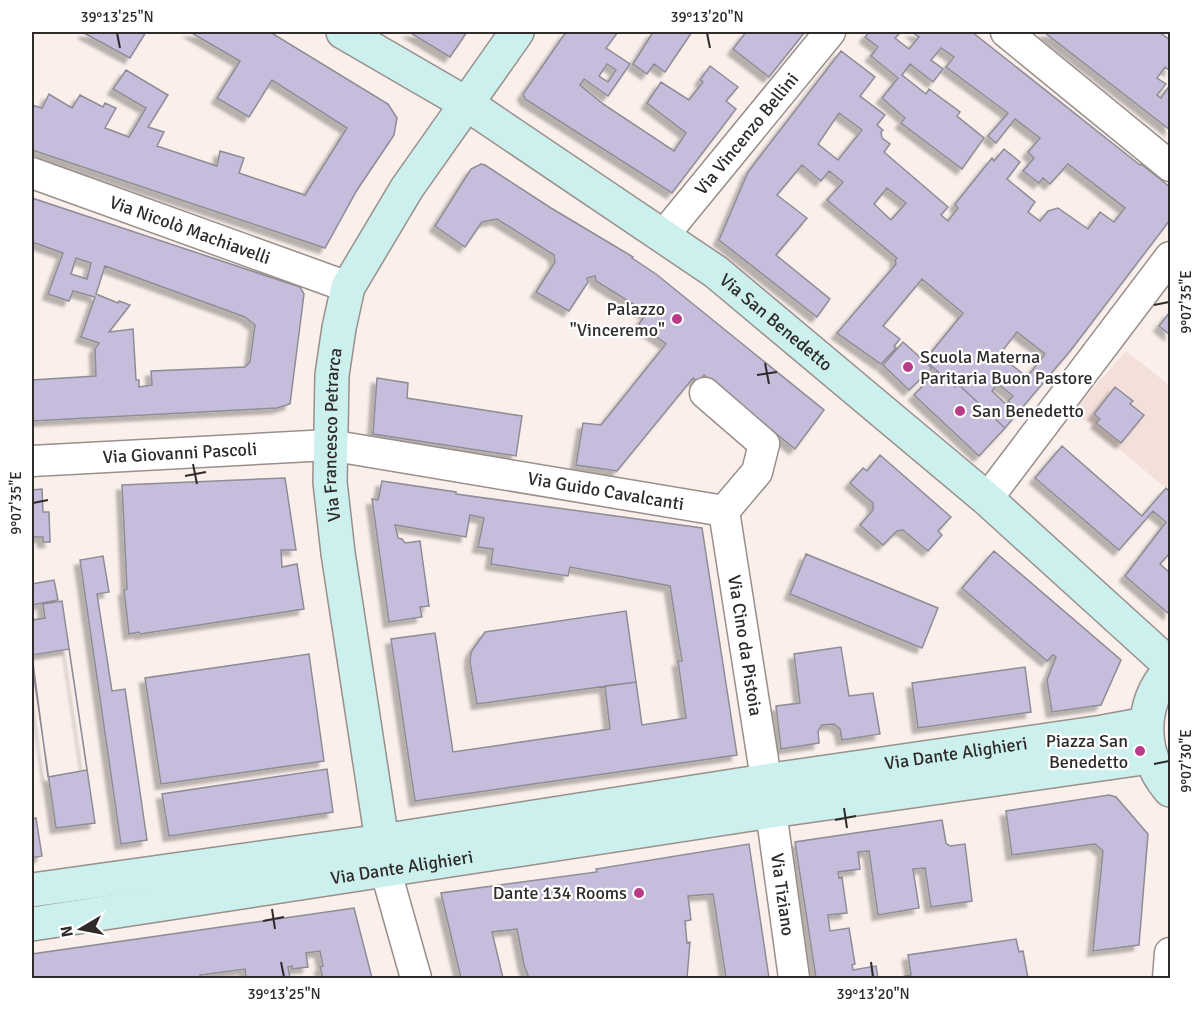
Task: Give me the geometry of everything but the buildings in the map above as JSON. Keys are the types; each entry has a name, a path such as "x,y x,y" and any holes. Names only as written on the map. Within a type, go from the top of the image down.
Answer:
{"street":[{"name":"Via San Benedetto","path":"343,32 467,104 716,272 987,499 1170,665"},
{"name":"Via Francesco Petrarca","path":"384,856 338,553 330,482 332,375 348,287 407,188 517,32"},
{"name":"Via Vincenzo Bellini","path":"663,236 830,32"},
{"path":"1006,32 1170,166"},
{"name":"Via Nicolò Machiavelli","path":"32,173 348,287"},
{"path":"987,499 1170,257"},
{"path":"705,393 764,444 757,472 724,511"},
{"name":"Via Giovanni Pascoli","path":"32,461 329,445"},
{"name":"Via Guido Cavalcanti","path":"329,445 724,511"},
{"name":"Via Cino da Pistoia","path":"724,511 768,796"},
{"path":"1170,670 1153,696 1146,724 1150,757 1170,790"},
{"name":"Via Dante Alighieri","path":"32,924 384,856 768,796 1146,724"},
{"name":"Via Dante Alighieri","path":"768,796 1150,757"},
{"name":"Via Tiziano","path":"768,796 794,978"},
{"path":"384,856 416,978"},
{"name":"Via Dante Alighieri","path":"32,890 384,856"},
{"path":"1168,978 1170,953"}],"shaded area":[{"path":"1126,351 1170,386 1170,483 1166,488 1073,411"}],"place":[{"name":"Palazzo \"Vinceremo\"","path":"677,319"},
{"name":"Scuola Materna Paritaria Buon Pastore","path":"908,367"},
{"name":"San Benedetto","path":"960,411"},
{"name":"Piazza San Benedetto","path":"1140,751"},
{"name":"Dante 134 Rooms","path":"639,893"}]}
